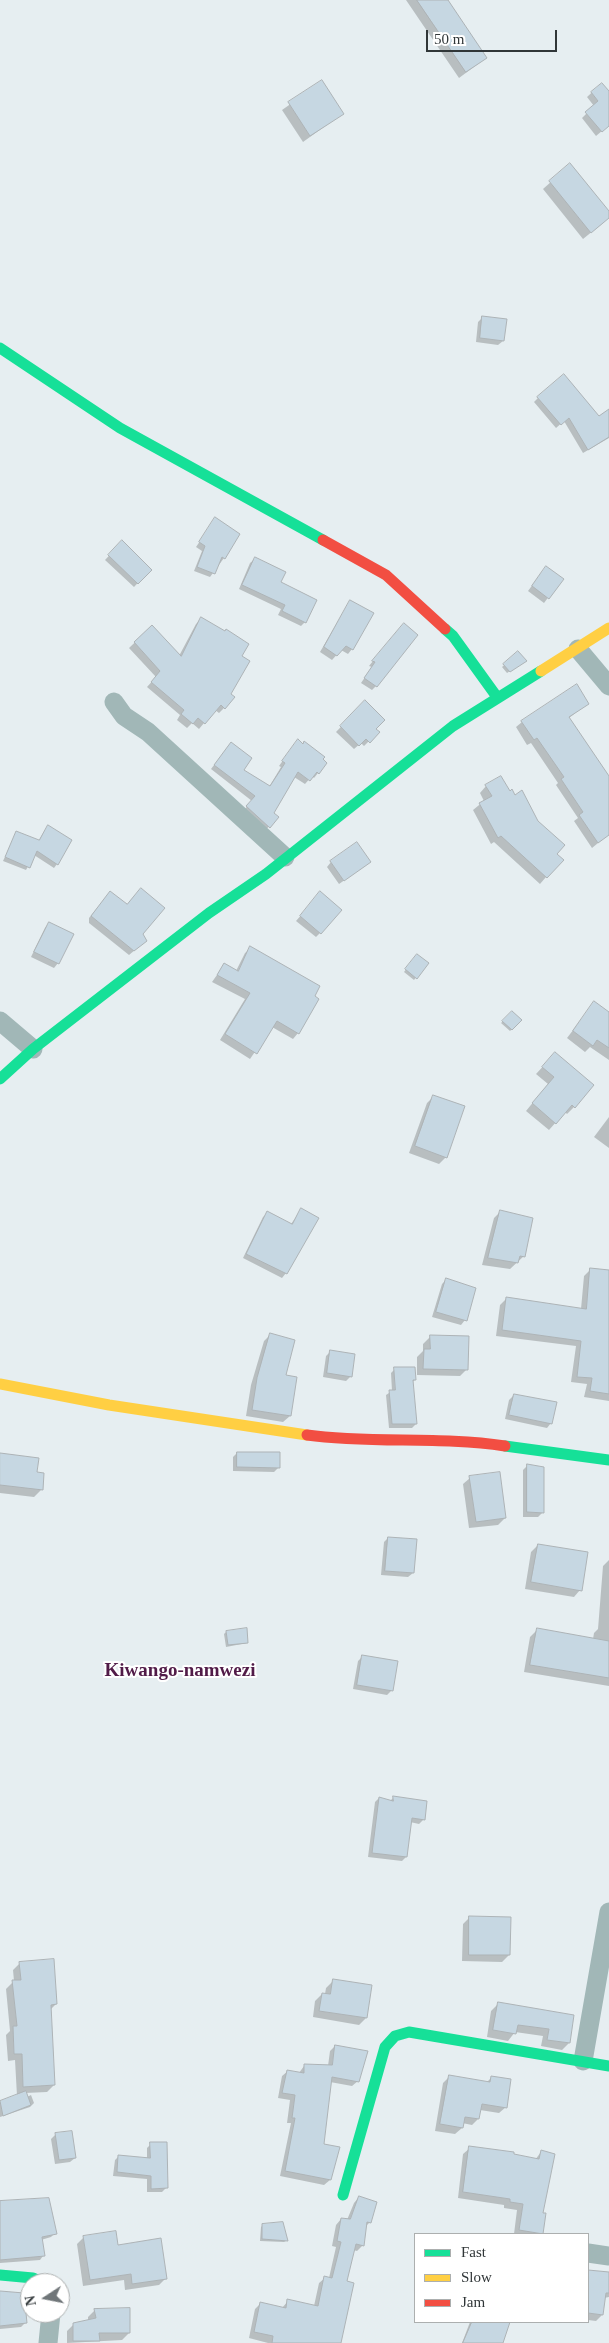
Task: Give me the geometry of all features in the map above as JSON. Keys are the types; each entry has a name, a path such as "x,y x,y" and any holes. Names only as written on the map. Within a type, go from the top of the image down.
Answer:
{"street":[{"path":"0,348 120,428 386,575 453,636 497,697"},
{"path":"0,1079 33,1049 209,913 266,874 285,857 454,726 497,697 578,649 609,628"},
{"path":"578,649 609,686"},
{"path":"114,702 124,716 148,732 285,857"},
{"path":"0,1021 33,1049"},
{"path":"0,1384 109,1405 337,1440 472,1441 609,1460"},
{"path":"583,2061 609,1912"},
{"path":"343,2196 385,2047 391,2038 398,2034 409,2032 609,2066"},
{"path":"589,2253 609,2256"},
{"path":"0,2274 20,2276"},
{"path":"48,2343 50,2323"}],"building":[{"path":"417,0 448,0 487,58 466,72"},
{"path":"322,80 344,114 310,136 288,102"},
{"path":"602,83 609,91 609,126 602,132 585,112 598,101 591,92"},
{"path":"570,163 609,211 609,218 591,233 549,181"},
{"path":"482,316 507,319 504,341 480,338"},
{"path":"564,374 599,416 609,409 609,437 588,450 569,418 561,425 537,397"},
{"path":"215,517 240,534 225,559 222,557 215,574 197,567 205,546 199,542"},
{"path":"122,540 152,570 138,584 108,555"},
{"path":"255,557 286,572 281,582 317,600 306,623 282,611 285,605 242,585"},
{"path":"546,566 564,579 549,599 532,586"},
{"path":"350,600 374,613 353,650 346,646 337,656 324,647"},
{"path":"201,617 225,631 226,629 249,644 242,656 250,661 231,694 235,697 225,709 221,705 205,724 198,718 193,724 181,714 184,710 151,682 160,671 134,642 152,625 181,656"},
{"path":"404,623 418,635 377,687 364,678 375,662 372,661"},
{"path":"518,651 527,661 510,672 503,664"},
{"path":"577,684 589,704 569,717 609,776 609,835 598,843 579,815 583,812 561,779 564,777 537,738 534,740 521,721"},
{"path":"365,700 385,720 376,729 380,732 370,743 366,739 359,746 340,726"},
{"path":"298,739 303,744 304,741 325,757 323,759 327,763 319,774 317,772 310,781 298,772 274,813 279,817 270,828 246,806 255,796 214,765 231,742 252,758 244,770 270,786 285,763 282,761"},
{"path":"501,776 510,791 512,789 515,795 522,790 538,821 565,845 557,854 564,860 547,878 501,836 498,838 479,803 492,796 485,785"},
{"path":"48,825 72,840 58,865 37,851 30,868 5,857 16,831 39,840"},
{"path":"357,842 371,862 344,881 330,861"},
{"path":"141,888 165,908 143,934 147,941 134,951 91,916 110,891 127,904"},
{"path":"320,891 342,910 321,934 300,916"},
{"path":"49,922 74,934 59,964 34,952"},
{"path":"250,946 320,986 315,996 319,999 299,1034 277,1021 257,1054 225,1034 250,993 217,975 224,963 238,971"},
{"path":"417,954 429,963 417,979 405,969"},
{"path":"594,1001 609,1012 609,1048 597,1040 593,1046 573,1031"},
{"path":"512,1011 522,1020 512,1030 502,1021"},
{"path":"555,1052 594,1085 575,1108 572,1105 556,1124 532,1103 554,1077 542,1067"},
{"path":"433,1095 465,1106 447,1158 415,1146"},
{"path":"301,1208 319,1218 287,1274 246,1254 267,1211 292,1224"},
{"path":"500,1210 533,1218 525,1257 520,1256 518,1263 488,1258"},
{"path":"590,1268 609,1270 609,1394 590,1391 592,1378 577,1377 581,1341 502,1330 506,1297 586,1309"},
{"path":"446,1278 476,1288 467,1321 436,1312"},
{"path":"270,1333 295,1340 286,1375 297,1377 291,1416 252,1410 257,1378"},
{"path":"430,1335 469,1336 468,1370 423,1369 424,1349 430,1349"},
{"path":"330,1350 355,1354 352,1377 327,1373"},
{"path":"394,1367 415,1367 416,1380 413,1380 417,1424 392,1424 389,1390 395,1390"},
{"path":"514,1394 557,1402 552,1424 509,1415"},
{"path":"237,1452 280,1452 280,1468 237,1467"},
{"path":"0,1453 39,1458 37,1472 44,1473 43,1490 0,1485"},
{"path":"527,1464 544,1467 544,1513 527,1512"},
{"path":"500,1472 506,1518 476,1522 469,1476"},
{"path":"388,1537 417,1539 414,1573 385,1571"},
{"path":"538,1544 588,1552 582,1591 531,1582"},
{"path":"247,1628 248,1643 228,1645 226,1631"},
{"path":"537,1628 609,1641 609,1678 530,1665"},
{"path":"362,1655 398,1661 393,1691 357,1685"},
{"path":"393,1796 427,1801 425,1820 412,1818 407,1857 372,1853 379,1797 393,1801"},
{"path":"469,1916 511,1917 510,1955 469,1955"},
{"path":"54,1959 57,2004 51,2005 55,2085 23,2087 22,2054 14,2054 13,2026 17,2026 12,1980 21,1980 19,1962"},
{"path":"333,1979 372,1985 367,2018 319,2011 322,1993 330,1994"},
{"path":"498,2002 574,2015 570,2043 547,2040 549,2029 518,2025 516,2034 493,2030"},
{"path":"335,2045 368,2051 359,2082 332,2077 324,2144 340,2147 331,2180 285,2171 295,2118 292,2118 295,2095 282,2093 287,2070 304,2073 304,2064 332,2065"},
{"path":"449,2075 490,2082 491,2076 511,2079 507,2108 482,2104 479,2119 465,2117 463,2128 440,2124"},
{"path":"26,2091 31,2105 3,2116 0,2101"},
{"path":"72,2131 76,2158 59,2160 55,2133"},
{"path":"150,2142 167,2142 168,2188 151,2189 151,2176 117,2172 118,2155 150,2158"},
{"path":"469,2146 514,2152 514,2154 539,2159 541,2150 555,2154 543,2213 546,2213 543,2233 519,2230 523,2204 510,2202 510,2199 463,2192"},
{"path":"359,2196 377,2202 371,2223 367,2222 364,2246 356,2244 347,2281 354,2283 341,2343 272,2343 273,2336 254,2332 260,2302 286,2308 287,2299 318,2306 324,2276 332,2278 341,2242 337,2241 341,2218 350,2219"},
{"path":"49,2198 57,2234 42,2237 45,2256 0,2260 0,2201"},
{"path":"283,2222 288,2241 262,2239 262,2224"},
{"path":"116,2231 118,2245 161,2238 167,2279 132,2284 131,2274 90,2280 83,2236"},
{"path":"589,2270 609,2272 609,2293 606,2293 603,2315 589,2313"},
{"path":"0,2291 20,2293 20,2323 27,2323 0,2326"},
{"path":"130,2308 130,2333 99,2333 100,2341 73,2341 73,2323 96,2318 94,2309"},
{"path":"472,2323 510,2323 503,2343 463,2343"}],"traffic: fast":[{"path":"0,348 120,428 323,540"},
{"path":"445,629 453,636 497,697"},
{"path":"0,1079 33,1049 209,913 266,874 453,726 541,671"},
{"path":"505,1446 609,1460"},
{"path":"343,2195 385,2047 395,2036 409,2032 609,2066"},
{"path":"0,2275 20,2277"}],"traffic: slow":[{"path":"541,671 609,628"},
{"path":"0,1384 109,1405 307,1435"}],"traffic: jam":[{"path":"323,540 386,575 445,629"},
{"path":"307,1435 331,1438 455,1441 505,1446"}],"district":[{"name":"Kiwango-namwezi","path":"180,1671"}]}
